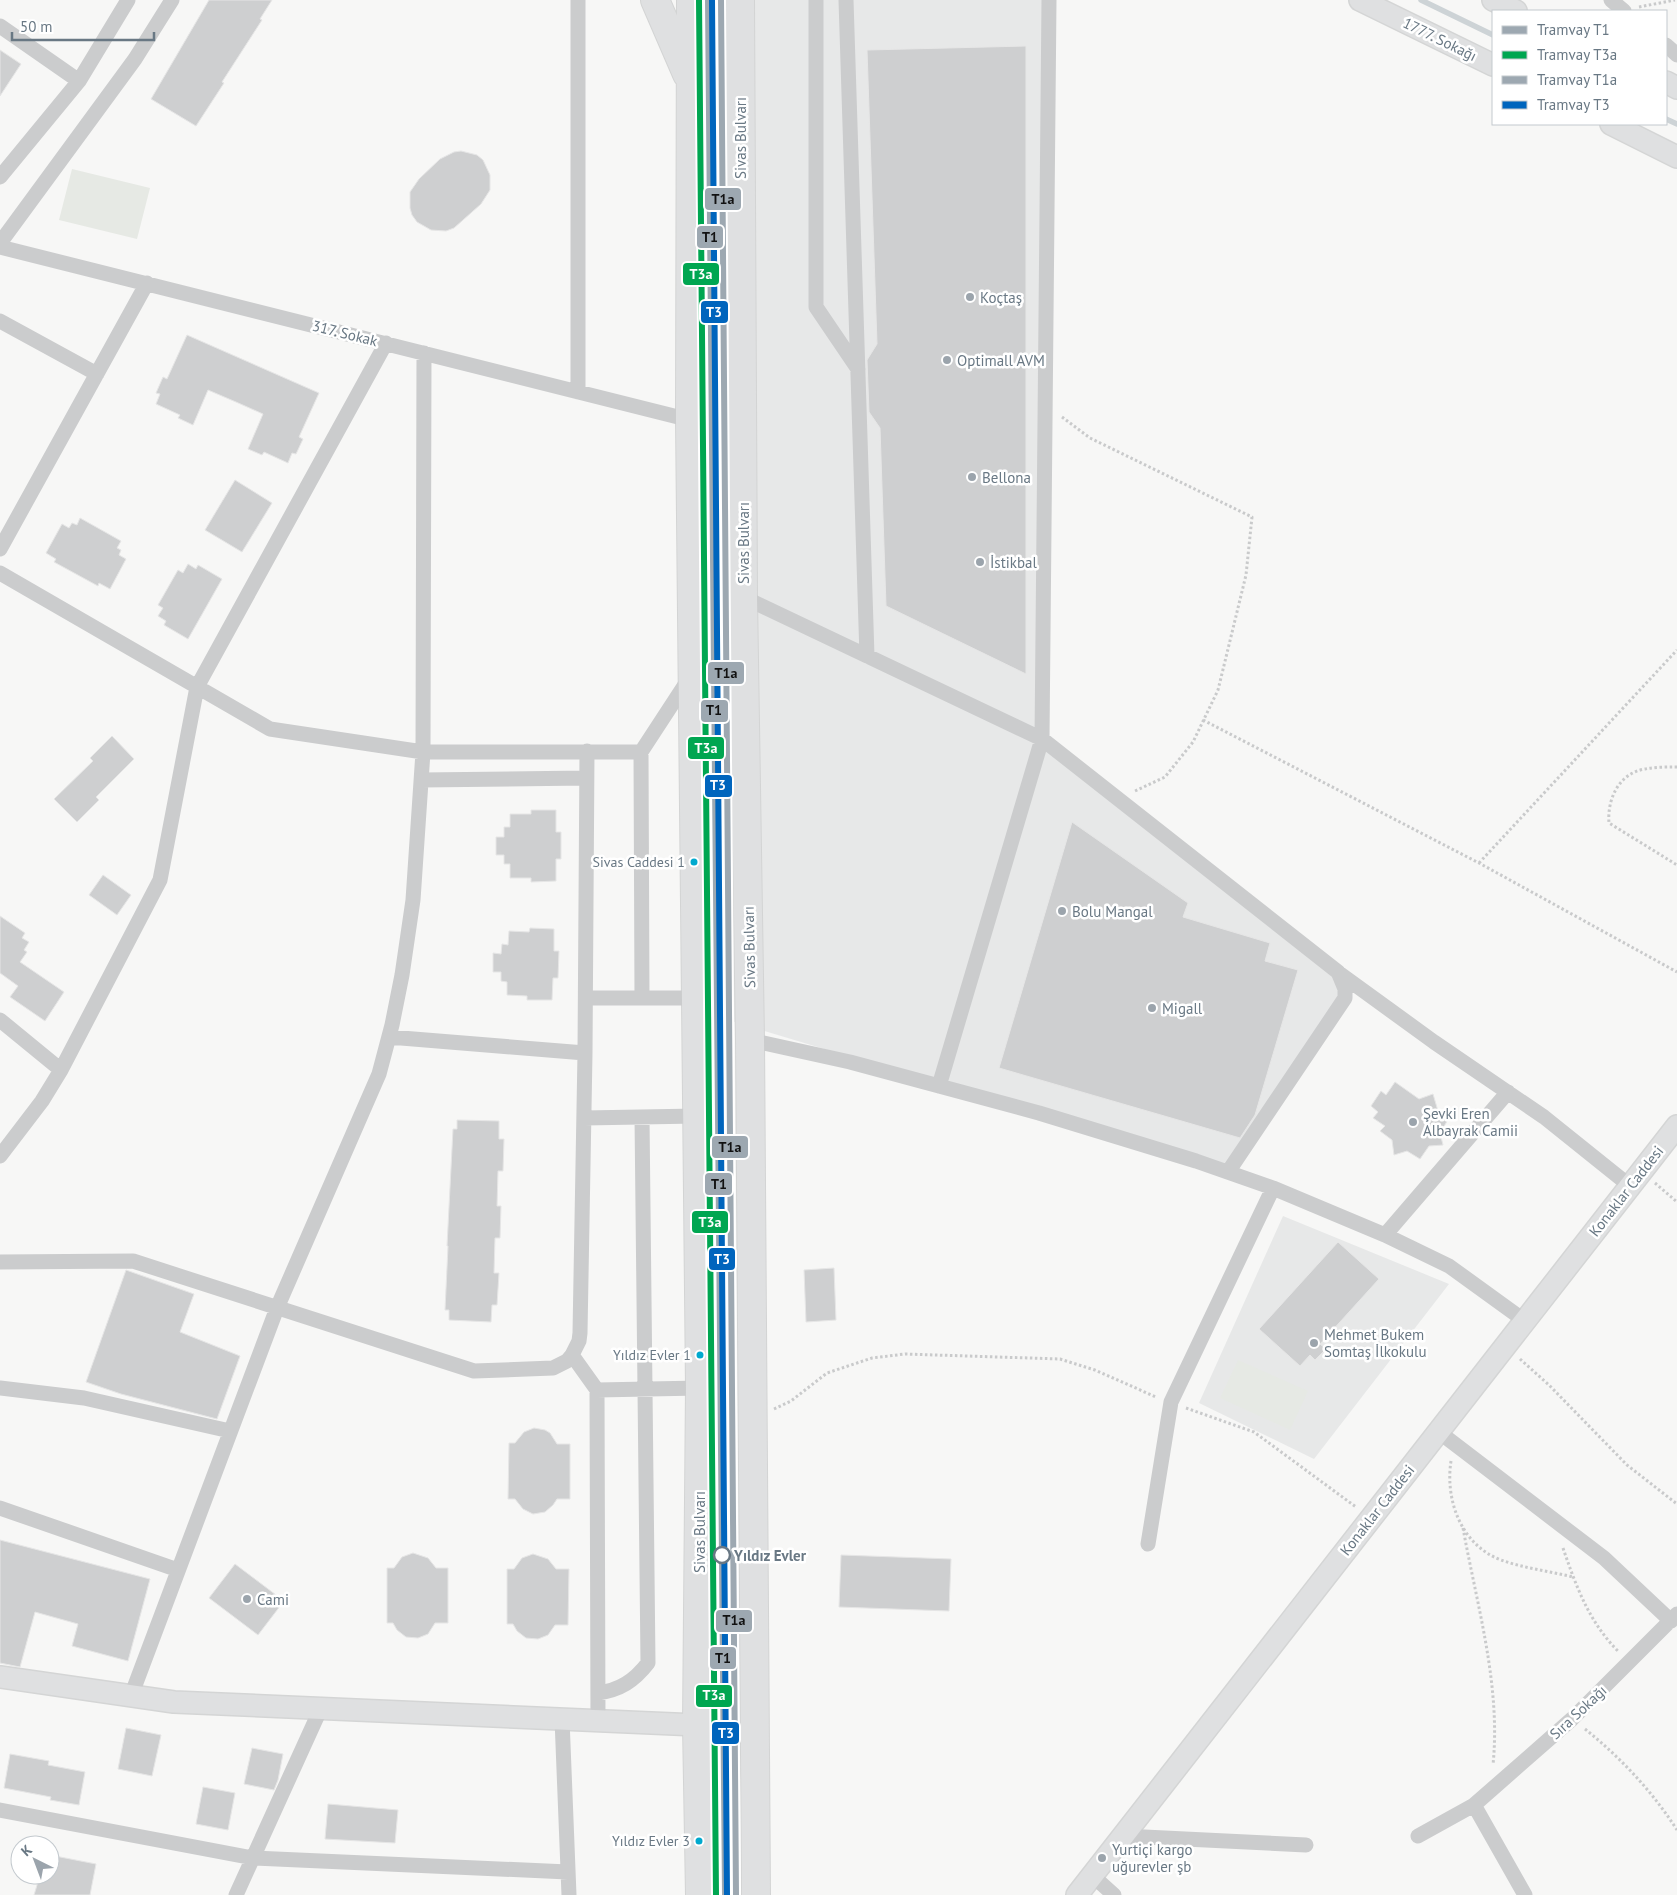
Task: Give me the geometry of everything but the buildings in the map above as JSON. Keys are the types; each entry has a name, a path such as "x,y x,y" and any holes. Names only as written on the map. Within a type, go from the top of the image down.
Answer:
{"highway":[{"path":"655,0 691,83"},
{"name":"Sivas Bulvarı","path":"691,0 690,420 700,1388 697,1726 700,1895"},
{"name":"Sivas Bulvarı","path":"740,0 743,596 750,1040 756,1895"},
{"path":"740,64 757,0"}],"street":[{"path":"0,177 79,81 128,0"},
{"path":"0,243 135,59 172,0"},
{"path":"578,0 578,392"},
{"path":"816,0 816,307 858,369"},
{"path":"846,0 867,656"},
{"path":"939,1086 1042,739 1049,0"},
{"name":"1777. Sokağı","path":"1360,0 1492,66"},
{"path":"1493,0 1514,10"},
{"path":"0,26 79,81"},
{"path":"1667,46 1677,55"},
{"path":"1613,125 1677,157"},
{"name":"317. Sokak","path":"0,247 690,420"},
{"path":"0,549 147,283"},
{"path":"0,321 97,374"},
{"path":"0,1156 37,1108 61,1070 160,880 197,687 386,343"},
{"path":"131,1696 277,1308 379,1074 389,1037 408,938 415,872 423,752 424,353"},
{"path":"0,573 270,729 423,752 641,752"},
{"path":"743,596 1042,739 1338,972 1579,1144 1635,1179"},
{"path":"642,998 641,752 692,674"},
{"path":"0,1262 133,1261 474,1371 553,1368 572,1356 580,1333 586,998 587,751"},
{"path":"421,780 586,778"},
{"path":"1228,1172 1345,998 1345,989 1338,972"},
{"path":"586,998 696,998"},
{"path":"0,1020 61,1070"},
{"path":"389,1037 585,1053"},
{"path":"750,1040 850,1062 1039,1113 1228,1172 1273,1188 1385,1235 1450,1266 1525,1321"},
{"path":"1385,1235 1508,1092"},
{"path":"584,1118 697,1116"},
{"path":"598,1694 623,1686 634,1679 648,1663 642,1117"},
{"name":"Konaklar Caddesi","path":"1077,1895 1677,1126"},
{"path":"1148,1544 1171,1402 1273,1188"},
{"path":"572,1356 597,1390 598,1721"},
{"path":"0,1388 84,1398 230,1431"},
{"path":"597,1390 700,1388"},
{"path":"1439,1432 1604,1558 1674,1617"},
{"path":"0,1508 178,1570"},
{"name":"Sıra Sokağı","path":"1418,1836 1474,1805 1572,1718 1674,1617"},
{"path":"0,1677 174,1702 697,1726"},
{"path":"236,1895 321,1708"},
{"path":"562,1719 569,1895"},
{"path":"1474,1805 1525,1895"},
{"path":"0,1810 253,1858 568,1872"},
{"path":"1124,1836 1306,1845"},
{"path":"1093,1876 1114,1895"}],"path":[{"path":"1619,7 1675,0"},
{"path":"1046,405 1090,438 1252,517 1246,575 1218,690 1193,742 1165,777 1118,798"},
{"path":"1479,863 1677,650"},
{"path":"1203,720 1479,863 1677,972"},
{"path":"1677,766 1644,769 1628,776 1614,791 1608,812 1609,823 1677,865"},
{"path":"1635,1179 1677,1202"},
{"path":"1505,1347 1549,1385 1627,1465 1677,1504"},
{"path":"752,1414 766,1412 791,1402 821,1377 872,1358 905,1354 1060,1359 1095,1370 1171,1402 1254,1432 1371,1517"},
{"path":"1456,1445 1450,1470 1450,1495 1457,1517 1463,1528 1477,1545 1502,1560 1573,1577"},
{"path":"1557,1523 1562,1546 1578,1592 1590,1614 1606,1636 1629,1662"},
{"path":"1463,1528 1494,1698 1495,1734 1490,1791"},
{"path":"1572,1718 1617,1756 1636,1776 1654,1796 1677,1830"}],"shaded area":[{"path":"711,0 1050,0 1044,734 1353,986 1227,1170 725,1019"},
{"path":"72,169 150,188 137,239 59,220"},
{"name":"Mehmet Bukem Somtaş İlkokulu","path":"1283,1216 1449,1284 1314,1459 1199,1403"},
{"path":"1238,1360 1308,1391 1290,1430 1220,1398"}],"waterway":[{"path":"1421,0 1492,35"},
{"path":"1667,119 1677,124"}],"tram line":[{"name":"T3a","path":"699,0 716,1895"},
{"name":"T1","path":"708,0 725,1895"},
{"name":"T3","path":"712,0 727,1895"},
{"name":"T1a","path":"721,0 736,1895"}],"place":[{"name":"Koçtaş","path":"970,297"},
{"name":"Optimall AVM","path":"947,360"},
{"name":"Bellona","path":"972,477"},
{"name":"İstikbal","path":"980,562"},
{"name":"Sivas Caddesi 1","path":"694,862"},
{"name":"Bolu Mangal","path":"1062,911"},
{"name":"Migall","path":"1152,1008"},
{"name":"Şevki Eren Albayrak Camii","path":"1413,1122"},
{"name":"Mehmet Bukem Somtaş İlkokulu","path":"1314,1343"},
{"name":"Yıldız Evler 1","path":"700,1355"},
{"name":"Yıldız Evler","path":"722,1555"},
{"name":"Cami","path":"247,1599"},
{"name":"Yıldız Evler 3","path":"699,1841"},
{"name":"Yurtiçi kargo uğurevler şb","path":"1102,1858"}]}
